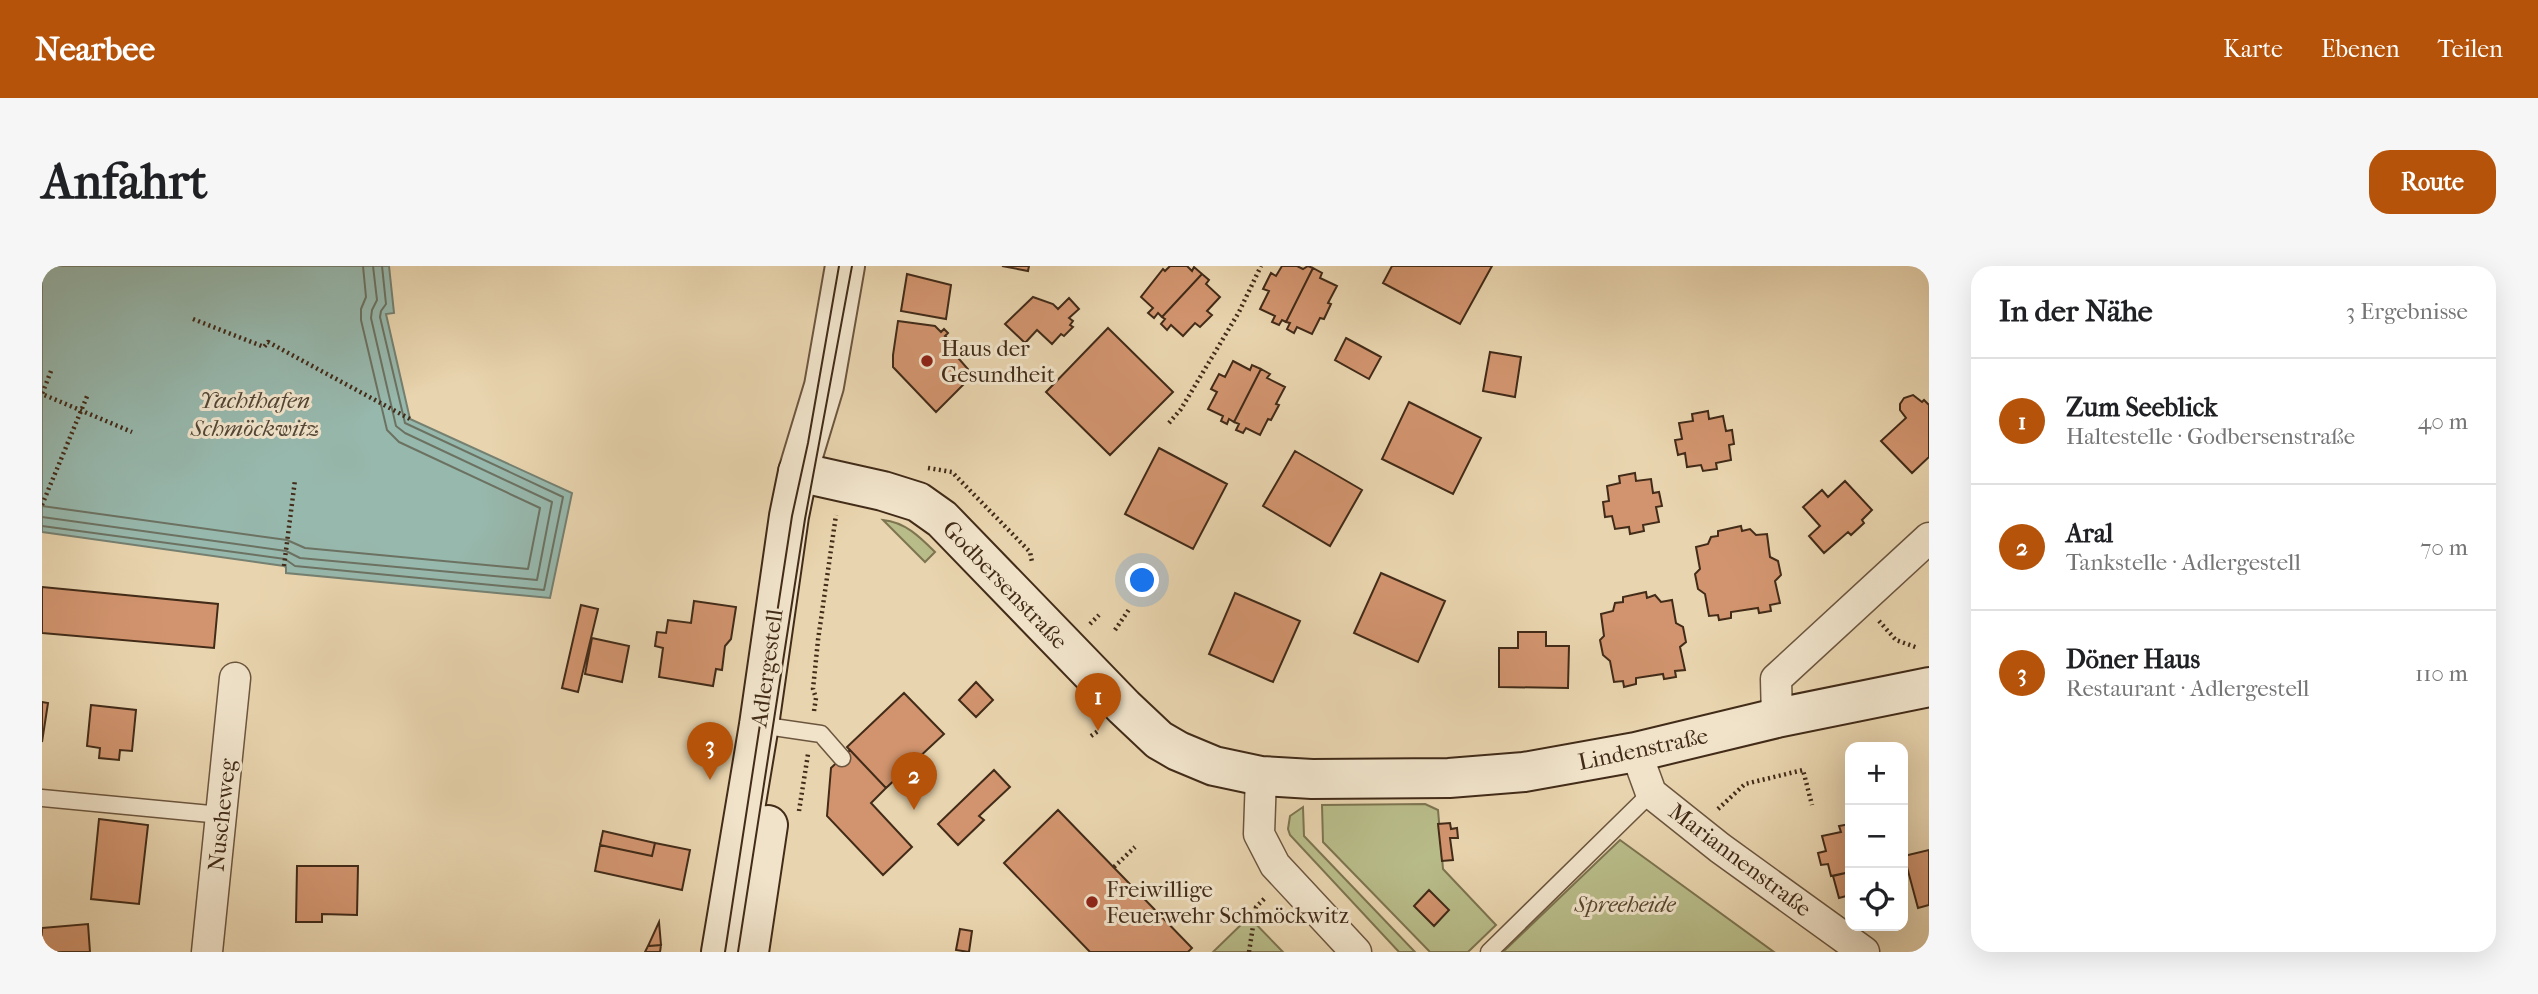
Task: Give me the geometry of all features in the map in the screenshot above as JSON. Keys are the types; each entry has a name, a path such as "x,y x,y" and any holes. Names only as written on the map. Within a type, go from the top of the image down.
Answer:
{"main road":[{"name":"Adlergestell","path":"749,952 789,516 810,474 845,266"},
{"name":"Godbersenstraße","path":"810,474 918,502 942,519 1159,740 1214,766 1261,776"},
{"name":"Lindenstraße","path":"1261,776 1312,779 1449,778 1536,771 1636,752 1777,718 1929,687"},
{"name":"Adlergestell","path":"721,952 770,726"}],"street":[{"path":"1777,718 1776,679 1929,538"},
{"name":"Nuscheweg","path":"206,952 235,678"},
{"name":"Mariannenstraße","path":"1636,752 1651,793 1864,952"},
{"path":"1261,776 1259,834 1275,865 1356,952"}],"lane":[{"path":"770,726 821,734 842,758"},
{"path":"1489,952 1651,793"},
{"path":"42,798 221,815"}],"path":[{"path":"1168,423 1181,409 1239,312 1261,266"},
{"path":"193,319 264,347 268,342 410,419"},
{"path":"51,371 42,394 132,432"},
{"path":"42,505 88,394"},
{"path":"284,566 295,480"},
{"path":"816,698 813,690 818,640 835,523"},
{"path":"1115,630 1130,608"},
{"path":"1091,737 1098,731"},
{"path":"1698,830 1745,784 1803,770 1812,806"},
{"path":"1114,867 1135,847"},
{"path":"1249,952 1256,907 1286,878"}],"green space":[{"path":"883,520 905,527 935,552 925,562"},
{"path":"1425,804 1438,810 1443,869 1496,925 1468,952 1430,952 1323,842 1322,805"},
{"path":"1303,807 1304,836 1415,952 1399,952 1290,835 1290,816"},
{"name":"Spreeheide","path":"1620,840 1774,952 1503,952"},
{"path":"1249,917 1283,952 1213,952"}],"water":[{"name":"Yachthafen Schmöckwitz","path":"42,266 389,266 394,313 386,314 410,419 572,493 550,598 286,573 284,566 42,532"}],"building":[{"path":"1002,266 1029,266 1028,271"},
{"path":"1170,266 1187,266 1192,271 1194,267 1202,274 1162,317 1158,313 1154,318 1148,313 1153,308 1141,297 1163,269 1165,271"},
{"path":"1282,266 1313,268 1286,322 1282,320 1279,325 1272,322 1275,316 1260,309 1269,291 1263,289 1271,273 1276,276"},
{"path":"1392,266 1492,266 1460,324 1383,283"},
{"path":"1313,268 1322,273 1320,278 1337,286 1328,303 1331,304 1324,319 1320,318 1312,334 1297,327 1294,333 1287,329 1290,323 1286,322"},
{"path":"907,274 951,285 946,319 901,311"},
{"path":"1202,274 1209,280 1206,284 1220,297 1207,311 1212,315 1200,327 1195,323 1183,336 1171,325 1167,330 1161,324 1165,319 1162,317"},
{"path":"1033,297 1053,304 1058,309 1069,298 1079,309 1069,318 1073,321 1070,325 1073,327 1064,336 1061,334 1052,344 1037,330 1025,343 1005,324"},
{"name":"Haus der Gesundheit","path":"898,321 935,326 941,332 944,329 948,333 945,336 957,348 953,352 973,375 936,412 893,367"},
{"path":"1108,328 1173,392 1110,455 1046,392"},
{"path":"1346,338 1381,357 1369,379 1335,360"},
{"path":"1490,352 1521,357 1515,397 1483,391"},
{"path":"1233,361 1250,370 1252,365 1261,369 1234,422 1229,419 1227,424 1221,421 1223,416 1208,409 1217,392 1211,389 1219,374 1225,377"},
{"path":"1261,369 1270,374 1267,378 1285,387 1276,404 1279,405 1260,435 1246,428 1243,433 1236,430 1239,424 1234,422"},
{"path":"1913,395 1929,405 1929,457 1912,473 1881,441 1906,418 1900,410 1900,404 1904,398"},
{"path":"1409,402 1481,438 1453,494 1382,459"},
{"path":"1708,411 1709,419 1723,416 1726,431 1732,430 1734,444 1729,445 1731,460 1716,463 1717,469 1703,471 1701,465 1687,467 1685,453 1678,455 1675,440 1682,439 1679,423 1693,421 1692,414"},
{"path":"1159,448 1227,484 1193,549 1125,514"},
{"path":"1295,451 1362,490 1330,546 1263,506"},
{"path":"1635,473 1636,481 1651,479 1653,493 1659,492 1662,506 1656,507 1659,522 1643,525 1644,531 1630,534 1629,527 1615,529 1612,516 1605,517 1603,502 1609,501 1607,486 1620,483 1619,476"},
{"path":"1845,481 1872,510 1862,520 1864,523 1851,535 1848,532 1824,553 1809,536 1820,526 1803,507 1822,490 1828,497"},
{"path":"1741,526 1742,531 1750,529 1756,535 1767,534 1770,557 1778,561 1781,575 1775,581 1780,603 1770,605 1771,611 1759,613 1758,608 1731,612 1731,618 1719,620 1718,615 1709,616 1705,594 1698,589 1695,574 1700,569 1696,547 1708,544 1711,537 1718,536 1718,531"},
{"path":"1381,573 1445,601 1418,662 1354,633"},
{"path":"42,587 218,604 214,648 42,633"},
{"path":"1646,592 1647,598 1655,595 1661,602 1672,600 1676,623 1683,627 1686,642 1680,647 1685,670 1675,671 1676,677 1664,679 1663,674 1636,678 1636,684 1624,687 1623,681 1614,682 1610,661 1603,655 1600,640 1604,636 1601,614 1613,611 1615,603 1623,602 1623,597"},
{"path":"1235,593 1300,621 1273,682 1209,654"},
{"path":"694,601 736,607 731,639 725,646 722,670 716,669 713,686 659,677 663,648 655,646 657,632 666,633 668,620 691,623"},
{"path":"581,605 598,609 578,692 562,688"},
{"path":"1518,632 1546,632 1546,646 1569,646 1568,688 1499,687 1499,648 1518,648"},
{"path":"592,638 629,646 622,682 585,674"},
{"path":"976,682 993,700 976,717 959,700"},
{"path":"904,693 944,734 886,788 847,747"},
{"path":"42,702 48,703 42,742"},
{"path":"91,705 136,710 132,751 120,750 119,760 99,758 100,748 87,746"},
{"path":"850,750 886,788 871,803 912,847 883,875 827,816 831,768"},
{"path":"994,770 1010,787 979,816 984,820 958,845 938,824"},
{"path":"1058,810 1192,948 1188,952 1090,952 1004,863"},
{"path":"99,819 148,825 139,904 91,899"},
{"path":"1450,823 1451,829 1457,828 1458,838 1450,838 1453,860 1442,861 1438,824"},
{"path":"1845,825 1845,873 1831,876 1828,864 1821,865 1818,853 1826,851 1822,836 1841,832 1839,826"},
{"path":"603,831 655,843 652,856 600,845"},
{"path":"655,843 690,850 682,890 595,871 600,845 652,856"},
{"path":"1929,850 1929,905 1918,908 1908,871 1908,855"},
{"path":"297,866 358,866 357,915 322,914 322,922 296,922"},
{"path":"1845,873 1845,896 1839,898 1833,876"},
{"path":"1429,890 1449,910 1434,926 1414,906"},
{"path":"659,922 661,945 648,946"},
{"path":"88,924 90,952 42,952 42,928"},
{"path":"960,929 972,931 969,952 956,950"},
{"path":"661,945 660,952 645,952 648,946"}],"tram line":[{"path":"725,952 792,516 808,443 839,266"},
{"path":"738,952 805,519 852,266"}],"place":[{"name":"Haus der Gesundheit","path":"927,361"},
{"name":"Zum Seeblick","path":"1098,731"},
{"name":"Döner Haus","path":"710,780"},
{"name":"Aral","path":"914,810"},
{"name":"Freiwillige Feuerwehr Schmöckwitz","path":"1092,902"}]}
